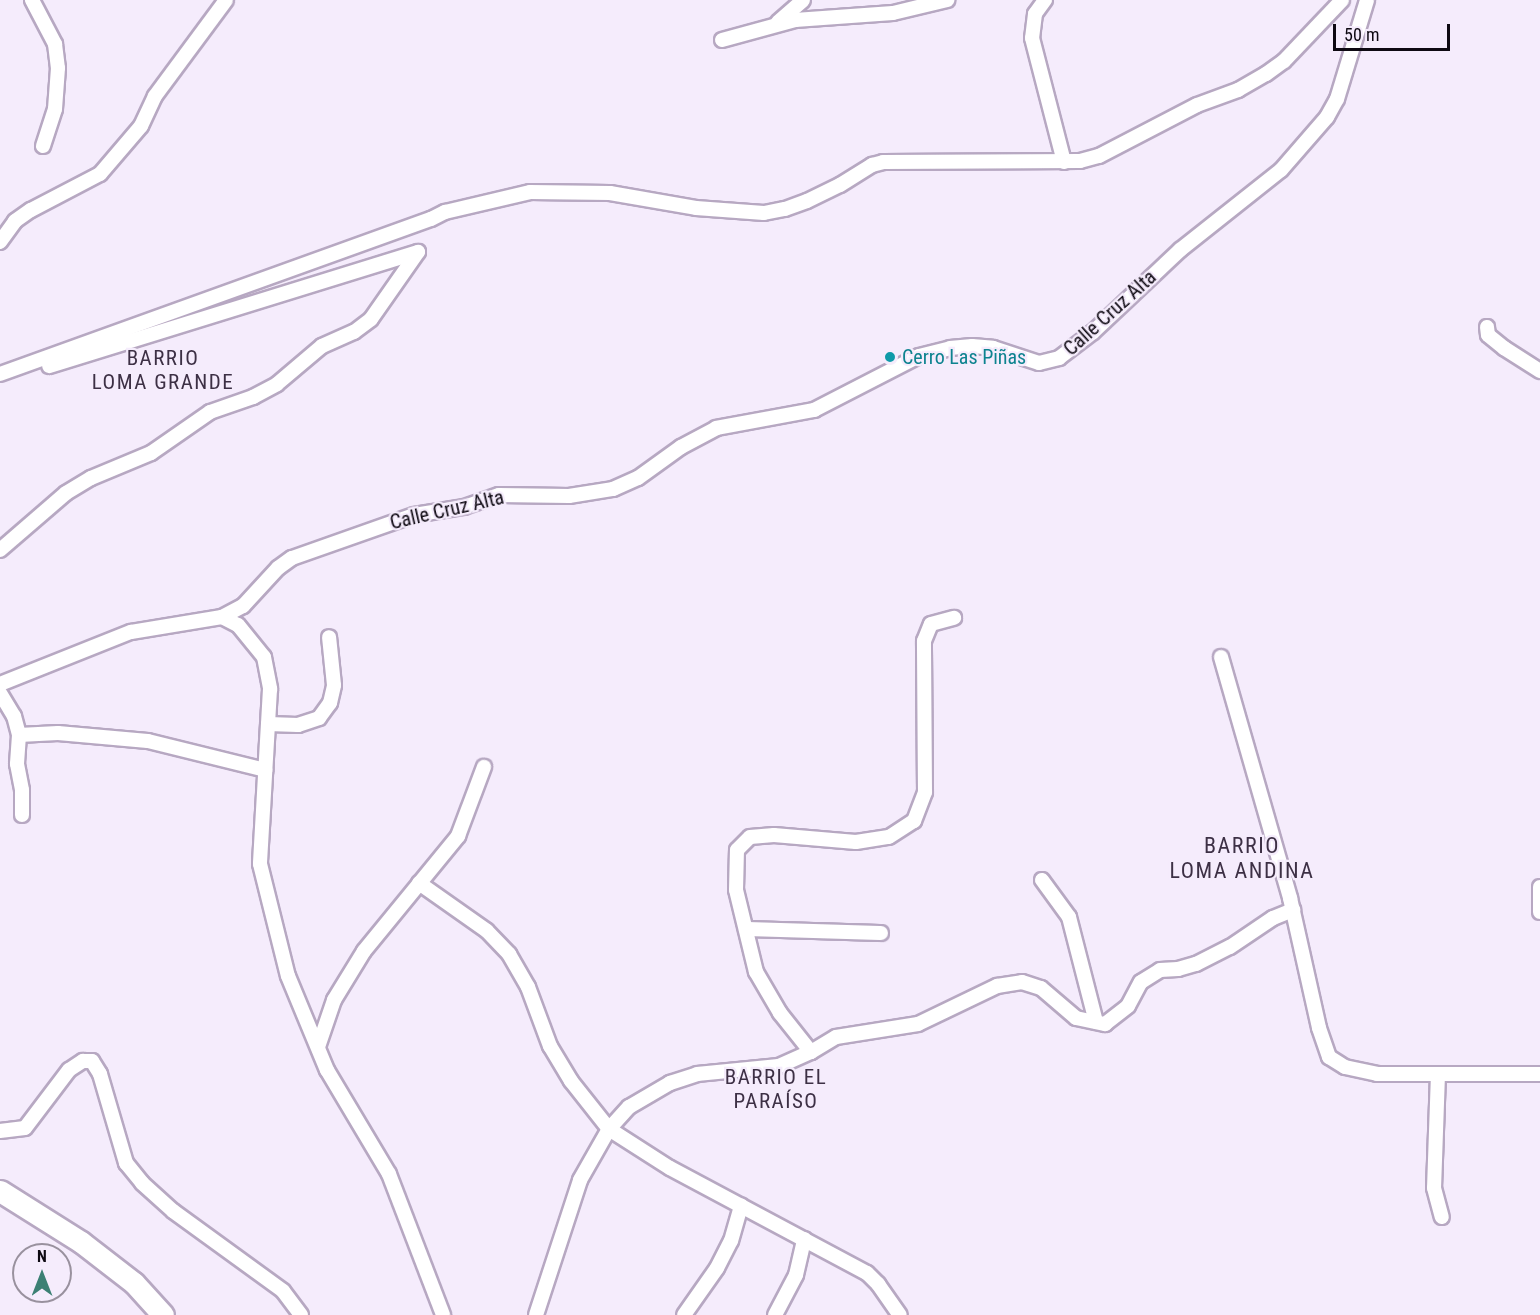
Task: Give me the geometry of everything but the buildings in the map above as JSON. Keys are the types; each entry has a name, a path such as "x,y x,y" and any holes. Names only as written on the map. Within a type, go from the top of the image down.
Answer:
{"main road":[{"path":"0,1191 81,1242 134,1283 164,1315"}],"street":[{"path":"32,0 55,44 58,68 55,109 43,146"},
{"path":"0,242 15,221 100,174 141,126 155,96 226,0"},
{"path":"774,26 803,0"},
{"path":"722,40 795,20 893,13 947,0"},
{"path":"1045,0 1035,14 1032,38 1065,162"},
{"path":"0,374 445,212 530,192 555,190 610,193 696,208 764,213 807,201 840,185 872,165 883,162 1065,162 1099,156 1197,105 1238,90 1266,74 1284,61 1342,0"},
{"name":"Calle Cruz Alta","path":"0,684 131,633 222,617 243,606 278,568 292,558 414,515 464,507 499,495 569,496 595,494 613,489 638,478 681,447 716,428 814,410 919,356 950,348 972,346 993,348 1039,363 1059,358 1093,332 1180,250 1260,189 1289,161 1326,117 1337,99 1367,0"},
{"path":"0,381 418,252 371,319 354,332 322,346 277,384 253,397 210,412 151,453 107,469 82,483 66,493 0,550"},
{"path":"1487,327 1488,335 1540,371"},
{"path":"222,617 238,625 264,657 270,689 260,864 288,976 327,1070 390,1174 443,1315"},
{"path":"812,1052 780,1013 756,972 736,890 738,850 750,837 774,835 856,842 889,837 914,821 925,792 924,641 931,624 954,618"},
{"path":"268,723 298,725 319,718 330,703 334,685 329,637"},
{"path":"1221,657 1293,910 1319,1028 1329,1057 1345,1067 1377,1074 1540,1074"},
{"path":"0,693 14,716 19,735 17,764 21,790 21,815"},
{"path":"19,735 58,733 148,741 203,752 265,770"},
{"path":"318,1047 334,1000 364,951 458,836 484,767"},
{"path":"1042,880 1069,917 1096,1022"},
{"path":"419,883 487,931 510,954 528,987 550,1046 571,1081 609,1129 670,1168 867,1274 878,1284 900,1315"},
{"path":"1540,887 1540,912"},
{"path":"536,1315 580,1180 609,1129 630,1107 670,1083 697,1074 779,1066 812,1052 836,1037 918,1024 997,986 1022,982 1041,988 1076,1018 1106,1024 1128,1006 1141,982 1160,970 1178,969 1196,964 1230,947 1273,918 1293,910"},
{"path":"746,929 881,933"},
{"path":"0,1131 25,1128 69,1071 83,1061 92,1061 100,1074 126,1163 142,1183 173,1211 283,1290 301,1315"},
{"path":"1438,1074 1434,1188 1442,1217"},
{"path":"684,1315 717,1268 731,1241 741,1205"},
{"path":"775,1315 796,1275 804,1239"}],"place":[{"name":"Cerro Las Piñas","path":"890,357"}],"district":[{"name":"BARRIO LOMA GRANDE","path":"163,370"},
{"name":"BARRIO LOMA ANDINA","path":"1242,858"},
{"name":"BARRIO EL PARAÍSO","path":"776,1089"}]}
